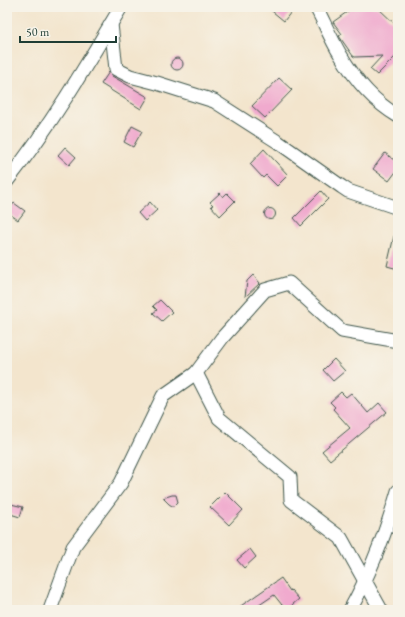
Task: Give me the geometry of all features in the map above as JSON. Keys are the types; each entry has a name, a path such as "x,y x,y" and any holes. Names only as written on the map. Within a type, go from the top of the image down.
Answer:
{"street":[{"path":"7,181 24,159 68,93 121,7"},
{"path":"316,7 340,54 350,68 380,104 398,116"},
{"path":"111,24 116,69 130,76 157,83 214,102 278,142 348,191 398,208"},
{"path":"50,610 73,547 121,483 162,396 196,373 222,338 266,290 288,282 342,331 398,341"},
{"path":"196,373 219,418 290,477 290,500 341,538 381,610"},
{"path":"350,610 365,582 389,521 398,491"}],"building":[{"path":"267,7 295,7 284,21"},
{"path":"354,7 377,7 398,27 398,55 377,75 370,69 382,56 353,56 339,36 342,34 333,22"},
{"path":"177,58 181,60 183,64 181,68 177,70 173,68 171,64 173,60"},
{"path":"109,72 112,76 148,97 141,109 101,84"},
{"path":"279,78 292,90 265,118 252,106"},
{"path":"132,126 142,131 133,147 124,142"},
{"path":"65,147 76,157 69,165 58,155"},
{"path":"264,149 288,175 277,186 266,175 263,178 250,164"},
{"path":"385,153 398,163 398,169 389,181 373,169"},
{"path":"321,191 328,199 301,226 294,218"},
{"path":"220,193 223,197 227,193 235,201 220,216 211,206 213,205 210,202"},
{"path":"150,202 157,210 145,221 138,213"},
{"path":"14,203 25,211 18,220 7,212"},
{"path":"268,209 272,209 274,210 274,218 268,219 265,216 265,212"},
{"path":"394,236 398,237 398,269 387,266"},
{"path":"253,275 260,283 245,297 247,281"},
{"path":"160,300 172,312 162,321 153,313 157,310 153,306"},
{"path":"334,359 345,371 333,381 323,370"},
{"path":"341,392 346,397 351,393 368,413 379,403 387,412 330,460 322,451 350,428 333,409 335,407 330,402"},
{"path":"225,492 243,510 229,525 210,507"},
{"path":"176,495 178,502 174,506 169,504 163,498"},
{"path":"7,503 23,507 20,517 7,513"},
{"path":"250,549 256,557 244,568 237,560"},
{"path":"281,578 290,591 291,590 299,599 286,610 274,595 252,610 235,610"}]}
